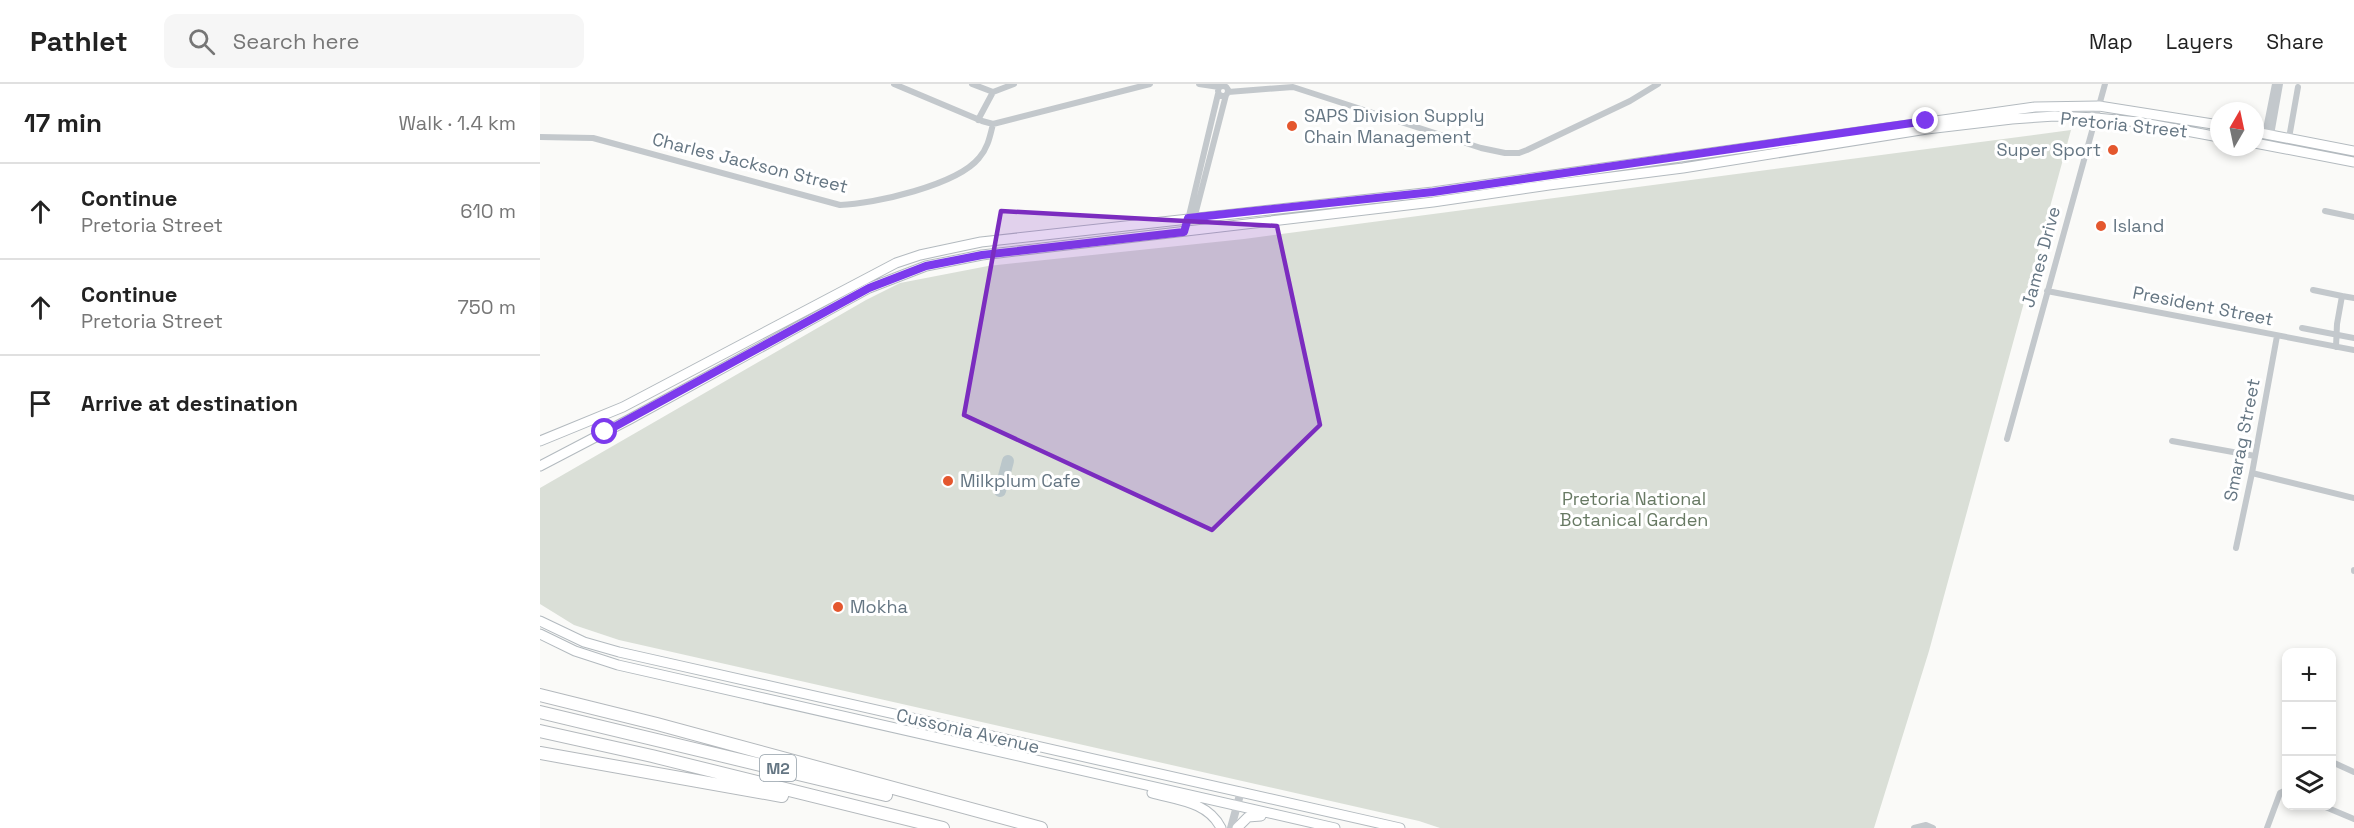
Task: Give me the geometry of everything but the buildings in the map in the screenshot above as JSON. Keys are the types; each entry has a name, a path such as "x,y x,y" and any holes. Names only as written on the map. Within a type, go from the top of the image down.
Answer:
{"highway":[{"path":"540,690 603,710"},
{"path":"540,695 1041,828"},
{"name":"M2","path":"540,712 1016,828"},
{"name":"M2","path":"540,731 943,828"},
{"path":"540,753 777,795 935,828"}],"main road":[{"name":"Pretoria Street","path":"540,441 623,407 864,279 921,255 981,242 1444,191 2035,107 2099,106 2210,124"},
{"name":"Pretoria Street","path":"540,466 815,316 897,276 926,266 982,255 1433,202 2012,119 2055,116 2096,118 2138,122 2210,135"},
{"path":"2264,133 2354,151"},
{"path":"2264,145 2354,162"},
{"path":"540,472 582,445"},
{"name":"Cussonia Avenue","path":"540,621 584,642 619,652 1400,828"},
{"name":"Cussonia Avenue","path":"540,634 575,651 618,665 1335,828"},
{"path":"1136,783 1149,792 1201,807 1213,814 1221,828"},
{"path":"1237,828 1245,819 1252,816 1290,819"}],"street":[{"path":"894,84 978,120 993,124 1145,84"},
{"path":"972,84 993,92"},
{"path":"978,120 993,92 1014,84"},
{"path":"1200,84 1219,89"},
{"path":"1219,89 1222,96 1228,90 1293,87 1481,148 1512,153 1527,150 1658,84"},
{"name":"James Drive","path":"2007,439 2105,84"},
{"path":"2268,134 2276,84"},
{"path":"2268,134 2280,84"},
{"path":"2289,138 2298,87"},
{"path":"1188,232 1219,89"},
{"path":"1191,218 1228,90"},
{"name":"Charles Jackson Street","path":"540,137 593,138 840,205 851,205 916,190 956,176 980,158 993,124"},
{"path":"2325,211 2354,217"},
{"path":"2313,290 2354,298"},
{"name":"President Street","path":"2047,291 2354,350"},
{"path":"2336,347 2342,296"},
{"path":"2302,328 2354,338"},
{"name":"Smarag Street","path":"2236,548 2277,336"},
{"path":"2172,441 2255,456"},
{"path":"2252,473 2354,498"},
{"path":"2336,764 2354,772"},
{"path":"1231,828 1241,791"},
{"path":"2267,828 2282,792"},
{"path":"2333,810 2354,819"},
{"path":"1914,828 1923,825 1933,828"}],"highlighted area":[{"path":"1001,211 1277,226 1320,425 1212,530 964,415"}],"green space":[{"name":"Pretoria National Botanical Garden","path":"2071,130 1929,651 1874,828 1440,828 1419,821 619,640 574,625 540,604 540,488 866,300 900,283 988,266 1244,239"}],"waterway":[{"path":"1000,491 1008,461"}],"place":[{"name":"SAPS Division Supply Chain Management","path":"1292,126"},
{"name":"Super Sport","path":"2113,150"},
{"name":"Island","path":"2101,226"},
{"name":"Milkplum Cafe","path":"948,481"},
{"name":"Mokha","path":"838,607"}],"route":[{"path":"605,432 869,288 926,266 982,255 1184,232 1188,218 1433,192 1683,158 1926,121"}]}
